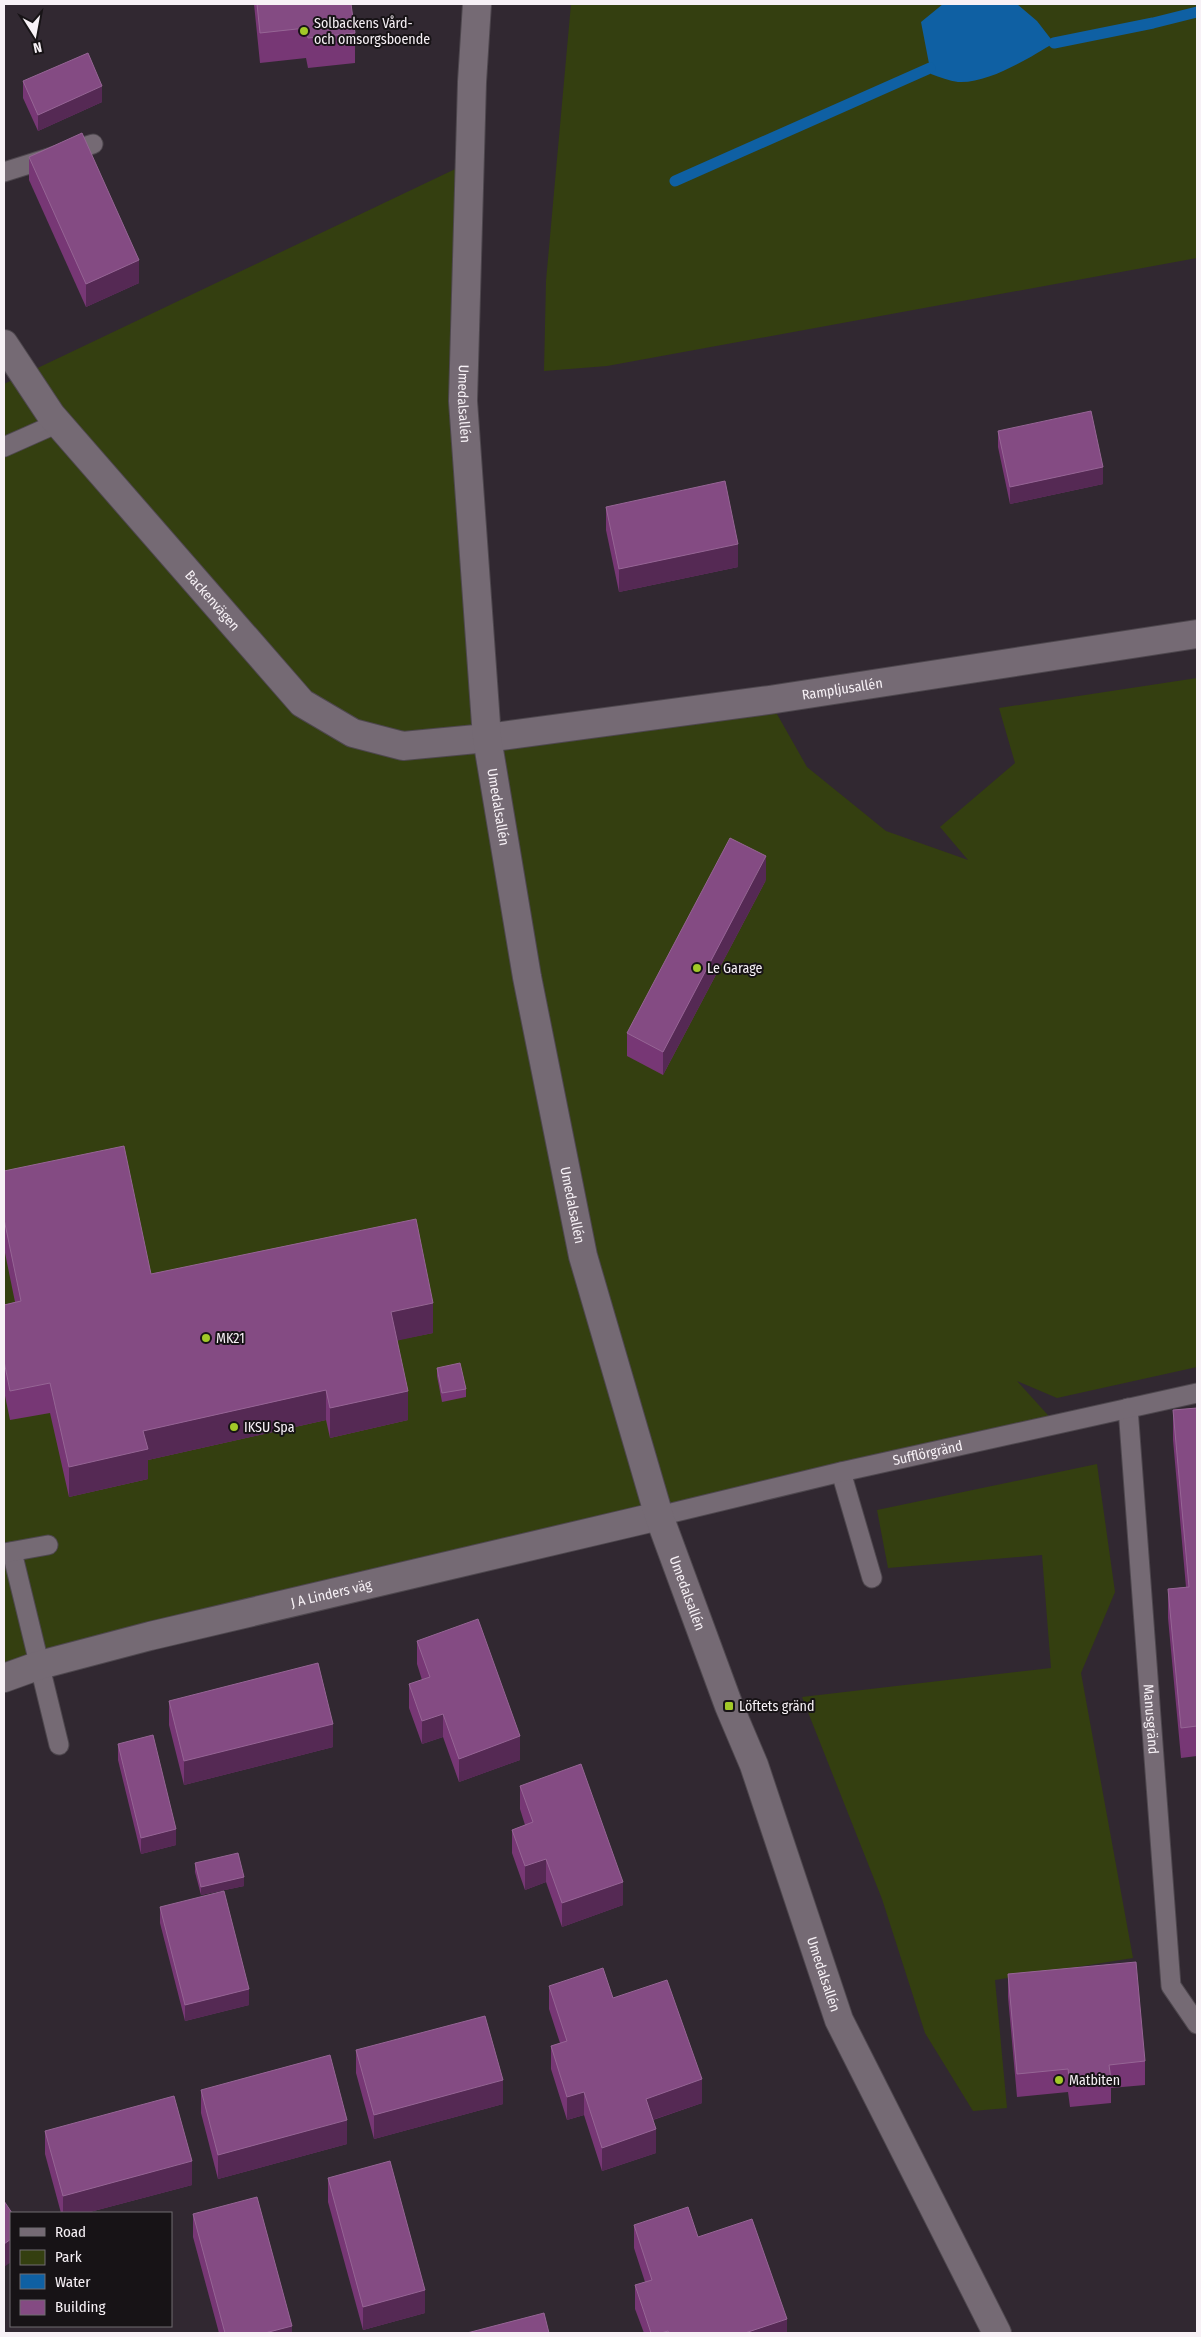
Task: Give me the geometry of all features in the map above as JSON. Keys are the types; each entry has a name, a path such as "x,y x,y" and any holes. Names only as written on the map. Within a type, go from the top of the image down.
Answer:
{"street":[{"name":"Umedalsallén","path":"477,4 472,82 463,401 487,738 526,977 583,1256 658,1516 729,1706 754,1764 839,2020 997,2333"},
{"name":"Backenvägen","path":"4,344 58,423 302,703 353,733 404,746 487,738"},
{"name":"Rampljusallén","path":"487,738 769,700 1197,634"},
{"name":"J A Linders väg","path":"4,1678 40,1664 169,1631 658,1516"}],"lane":[{"path":"4,172 93,144"},
{"path":"4,447 58,423"},
{"name":"Sufflörgränd","path":"658,1516 841,1472 1197,1393"},
{"name":"Manusgränd","path":"1128,1408 1171,1986 1197,2024"},
{"path":"841,1472 872,1578"},
{"path":"48,1545 8,1553 40,1664 59,1745"}],"green space":[{"path":"571,4 1197,4 1197,258 607,366 544,371 546,281"},
{"path":"470,162 467,293 487,737 769,700 807,767 886,831 968,860 940,827 1015,763 999,708 1197,678 1197,1367 1057,1398 1017,1381 1056,1424 4,1678 4,384"},
{"path":"1097,1464 1115,1592 1081,1673 1133,1958 995,1980 1007,2108 973,2111 925,2033 882,1899 802,1697 1051,1668 1042,1555 888,1568 877,1510"}],"water":[{"path":"943,4 1017,4 1037,21 1054,43 1008,69 982,79 958,82 941,78 931,74 921,22"}],"building":[{"path":"257,4 351,4 355,33 308,38 306,28 260,33"},
{"path":"88,53 102,86 38,115 23,81"},
{"path":"82,133 139,260 86,284 29,157"},
{"path":"1091,411 1103,467 1010,487 998,431"},
{"path":"725,481 738,544 619,569 606,507"},
{"name":"Le Garage","path":"730,838 766,856 663,1052 627,1033"},
{"name":"MK21","path":"124,1146 151,1274 416,1219 433,1303 391,1312 408,1391 330,1408 326,1390 143,1431 148,1449 69,1467 50,1383 10,1391 4,1361 4,1305 21,1301 4,1219 4,1171"},
{"path":"460,1363 466,1389 442,1393 437,1368"},
{"path":"1197,1408 1197,1726 1181,1728 1168,1589 1189,1587 1173,1410"},
{"path":"478,1619 520,1736 459,1759 443,1714 422,1721 409,1684 430,1677 417,1641"},
{"path":"318,1663 333,1724 184,1761 169,1701"},
{"path":"153,1735 176,1829 141,1838 118,1744"},
{"path":"581,1764 623,1882 562,1903 546,1859 525,1866 512,1830 533,1822 520,1786"},
{"path":"238,1853 244,1877 201,1887 195,1863"},
{"path":"224,1891 249,1989 185,2005 160,1907"},
{"path":"1136,1962 1145,2061 1109,2065 1111,2079 1070,2083 1068,2069 1017,2074 1008,1974"},
{"path":"603,1968 613,1998 667,1980 702,2079 646,2099 656,2129 602,2148 584,2092 567,2097 551,2046 567,2041 549,1986"},
{"path":"485,2016 503,2080 374,2115 356,2050"},
{"path":"330,2055 347,2120 218,2155 201,2090"},
{"path":"174,2096 192,2161 63,2196 45,2131"},
{"path":"390,2161 425,2290 363,2307 328,2178"},
{"path":"257,2197 292,2326 265,2333 225,2333 193,2214"},
{"path":"4,2201 11,2212 10,2240 4,2244"},
{"path":"688,2207 698,2237 752,2219 787,2319 745,2333 669,2333 668,2331 651,2333 635,2285 652,2280 634,2225"},
{"path":"544,2313 549,2333 467,2333"}],"waterway":[{"path":"1054,43 1197,12"},
{"path":"675,181 930,68"}],"place":[{"name":"Solbackens Vård- och omsorgsboende","path":"304,31"},
{"name":"Le Garage","path":"697,968"},
{"name":"MK21","path":"206,1338"},
{"name":"IKSU Spa","path":"234,1427"},
{"name":"Löftets gränd","path":"729,1706"},
{"name":"Matbiten","path":"1059,2080"}]}
